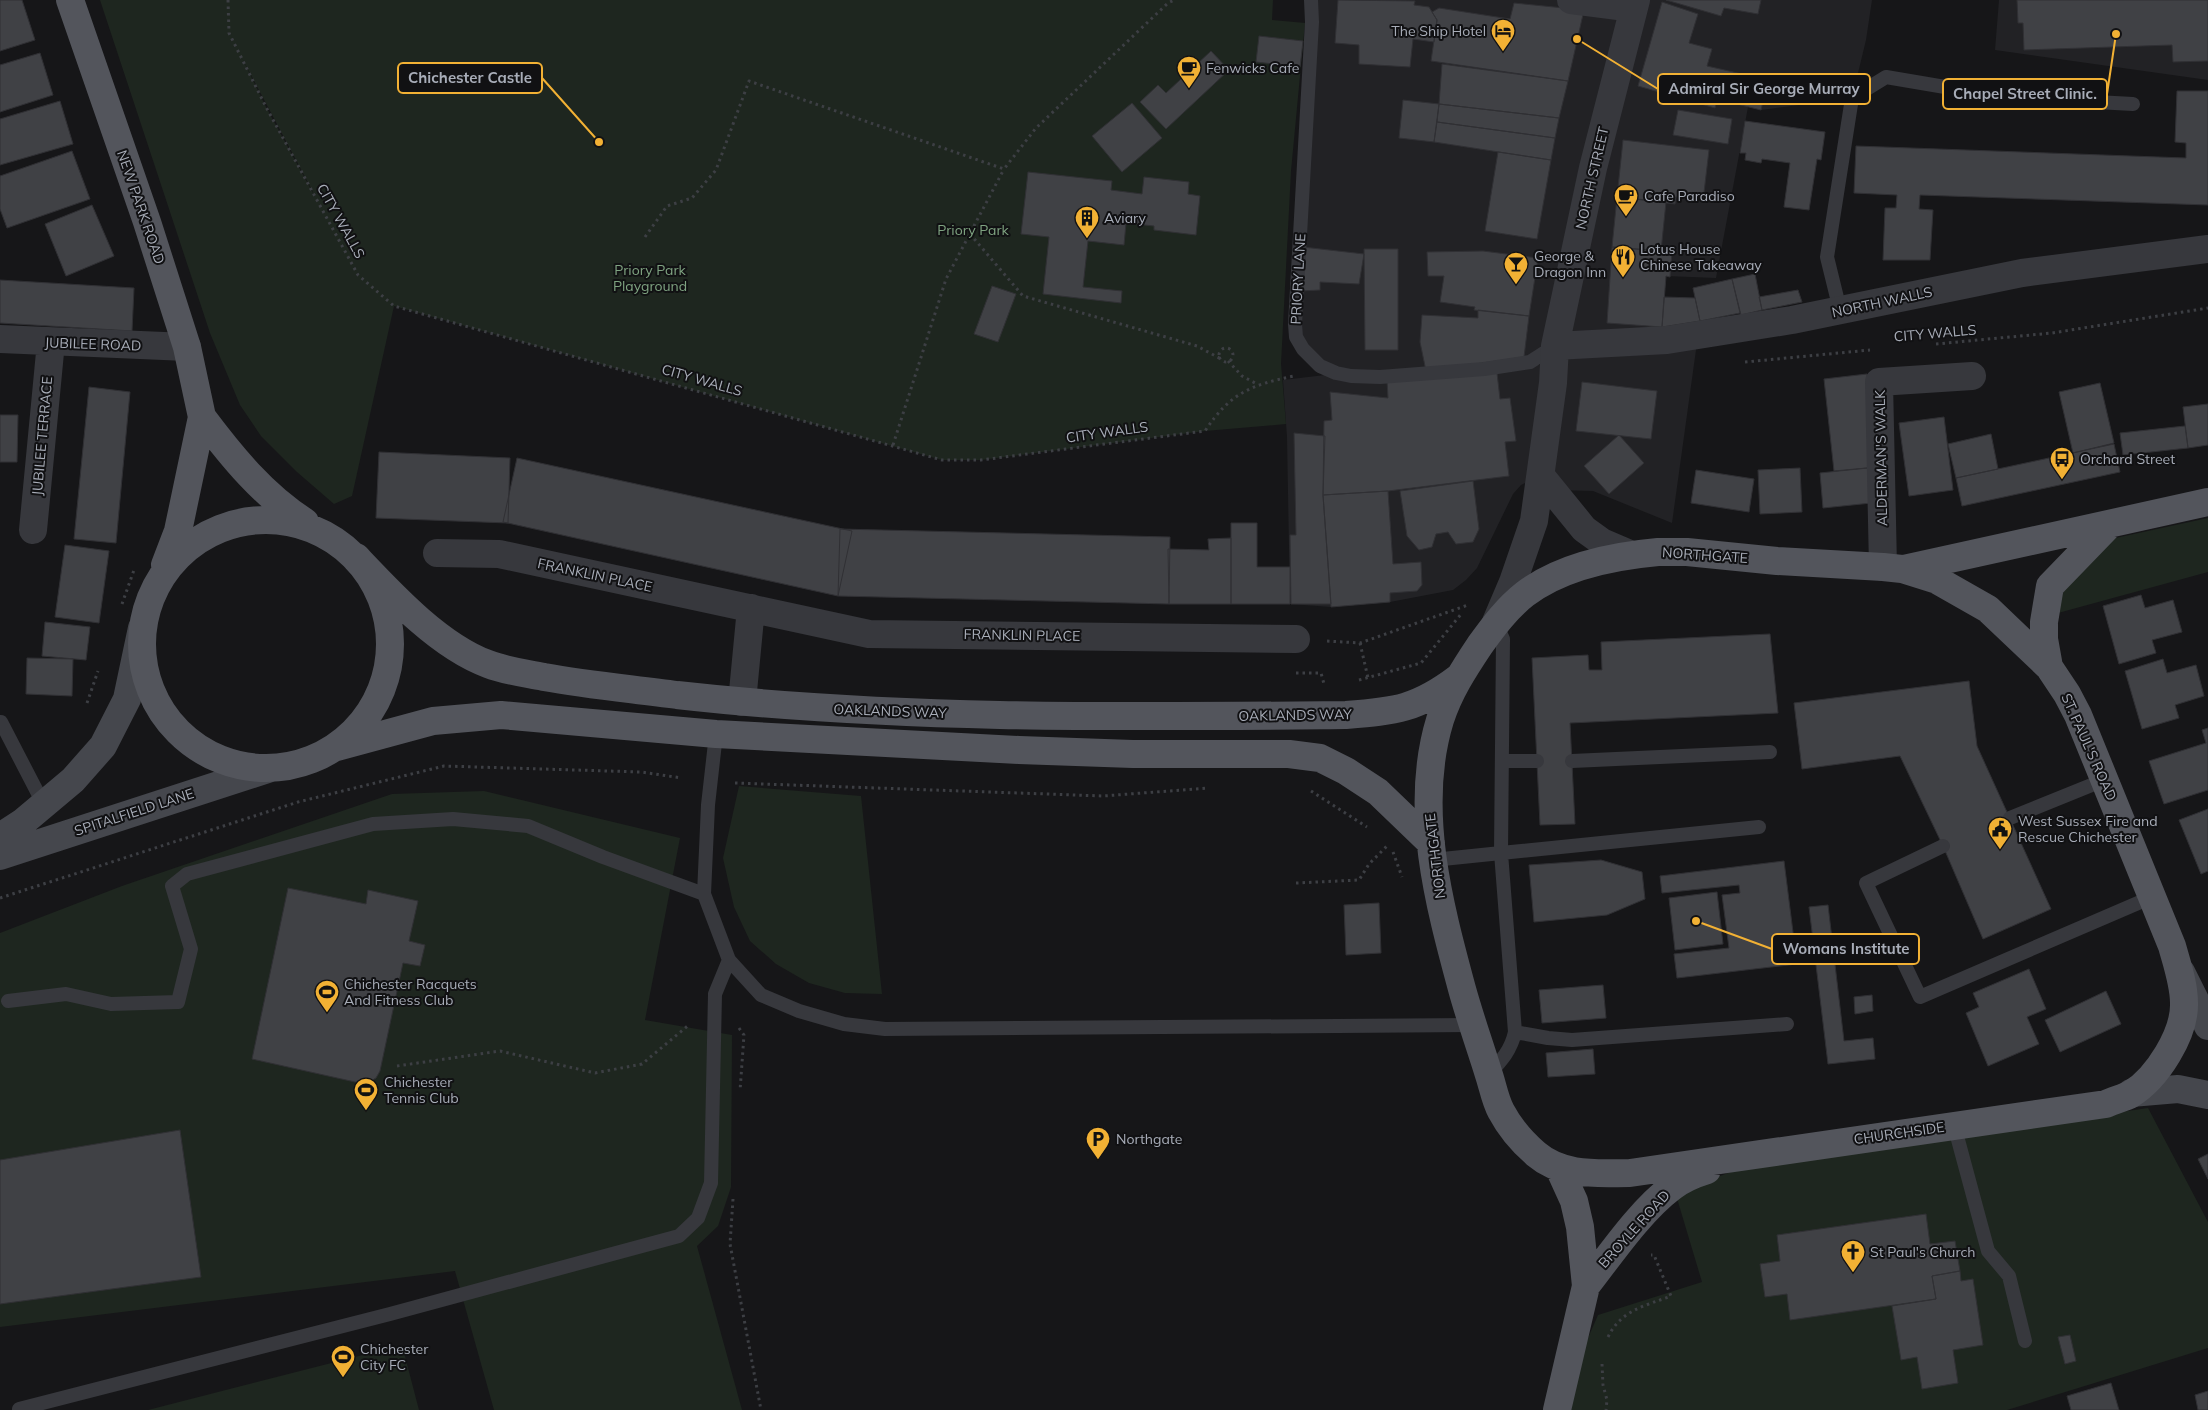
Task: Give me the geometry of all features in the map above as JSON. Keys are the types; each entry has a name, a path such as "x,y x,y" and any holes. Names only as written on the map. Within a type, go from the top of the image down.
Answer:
{"main road":[{"name":"NEW PARK ROAD","path":"70,0 187,347 202,417 178,531 156,587"},
{"name":"NEW PARK ROAD","path":"202,417 233,458 275,501 323,533"},
{"path":"1893,568 2109,525 2208,502"},
{"path":"0,837 23,822 73,780 103,746 118,721 128,699 145,615 156,587 168,568 186,549 208,534 233,524 272,520 298,524 323,533 356,557 376,584 388,617 391,640 390,662 384,684 369,715 337,747"},
{"path":"2049,667 2044,639 2044,622 2050,586 2109,525"},
{"name":"NORTHGATE","path":"1559,1168 1538,1156 1510,1126 1500,1109 1472,1025 1448,938 1432,851 1429,794 1431,766 1440,719 1458,678 1496,623 1523,595 1542,582 1582,566 1630,554 1687,552 1777,561 1893,568 1937,580 1988,609 2049,667"},
{"name":"OAKLANDS WAY","path":"356,557 405,608 470,656 488,664 510,671 577,683 742,702 889,712 1133,715 1346,714 1397,710 1419,703 1434,696 1458,678"},
{"path":"142,628 145,676 153,698 165,718 190,743 210,756 232,764 268,769 304,763 337,747 433,721 476,716 550,718 716,734 1019,750 1133,754 1289,754 1320,758 1346,771 1378,792 1432,851"},
{"name":"ST. PAUL'S ROAD","path":"2049,667 2078,715 2152,897 2179,969 2201,1015"},
{"name":"SPITALFIELD LANE","path":"0,856 268,769"},
{"name":"CHURCHSIDE","path":"1559,1168 1590,1173 1630,1173 2106,1104 2131,1094 2154,1073 2168,1056 2178,1030 2201,1015"},
{"path":"2131,1094 2178,1089 2208,1094"},
{"name":"BROYLE ROAD","path":"1586,1286 1620,1242 1672,1186 1688,1177 1743,1156"},
{"name":"BROYLE ROAD","path":"1557,1410 1586,1286 1580,1227 1574,1201 1559,1168"}],"street":[{"path":"1572,0 1635,4"},
{"name":"NORTH STREET","path":"1496,623 1513,582 1530,532 1541,476 1553,383 1555,346 1593,168 1635,4"},
{"name":"NORTH WALLS","path":"1555,346 1666,340 1792,320 2022,273 2208,250"},
{"name":"JUBILEE ROAD","path":"0,339 187,347"},
{"name":"JUBILEE TERRACE","path":"33,530 51,342"},
{"name":"ALDERMAN'S WALK","path":"1893,568 1879,382 1972,376"},
{"path":"1541,476 1584,529 1602,542 1630,554"},
{"name":"FRANKLIN PLACE","path":"437,552 499,554 868,634 1296,638"},
{"path":"742,702 752,608"}],"lane":[{"name":"PRIORY LANE","path":"1311,0 1312,22 1295,324 1296,337 1303,349 1320,366 1340,374 1380,377 1484,369 1530,362 1555,346"},
{"path":"1840,310 1827,256 1852,98 1886,77 2004,97 2133,104"},
{"path":"1489,1074 1505,1057 1512,1045 1515,1032 1501,853 1504,639 1496,623"},
{"path":"1,722 44,804"},
{"path":"716,734 708,805 704,894 728,960 762,995 799,1011 844,1024 885,1029 1472,1025"},
{"path":"1572,761 1770,752"},
{"path":"1502,761 1537,761"},
{"path":"2010,818 2104,780"},
{"path":"8,1002 66,994 111,1004 178,1002 191,949 172,886 188,874 373,824 453,819 528,826 604,857 704,894"},
{"path":"1432,851 1501,853 1758,827"},
{"path":"1943,846 1866,883 1920,997 2152,897"},
{"path":"19,1409 390,1314 679,1236 698,1218 710,1183 715,994 728,960"},
{"path":"1515,1032 1572,1040 1787,1024"},
{"path":"1956,1125 1957,1136 1988,1252 2009,1276 2025,1341"}],"path":[{"name":"CITY WALLS","path":"228,0 229,33 266,107 358,275 394,306 942,460 981,460 1205,431 1229,402 1258,384 1298,376 1340,374"},
{"path":"893,446 946,279 1004,169 1036,128 1168,3 1174,0"},
{"path":"645,237 668,206 692,198 716,170 749,81 1004,169"},
{"path":"970,234 1023,296 1197,346 1228,361 1242,376 1258,384"},
{"name":"CITY WALLS","path":"1933,344 2052,333 2208,308"},
{"path":"1221,359 1220,352 1227,348 1233,354 1228,361"},
{"path":"1744,362 1873,350"},
{"path":"1351,682 1421,663 1472,598"},
{"path":"1325,689 1321,673 1293,672 1296,638 1360,643 1468,605"},
{"path":"1360,643 1368,678"},
{"path":"735,783 1104,796 1202,788"},
{"path":"1304,786 1374,832"},
{"path":"1296,883 1359,880 1369,864 1390,842 1405,886"},
{"path":"397,1066 500,1051 595,1073 642,1064 691,1023 715,994 744,1035 740,1095"},
{"path":"733,1194 730,1244 761,1410"},
{"path":"1605,1344 1615,1324 1635,1309 1671,1296 1654,1255 1630,1254 1620,1242"},
{"path":"1596,1366 1601,1359 1603,1386 1607,1400 1606,1410"}],"shaded area":[{"path":"1311,0 1872,0 1866,40 1852,98 1761,110 1748,107 1716,278 1666,276 1662,326 1700,321 1672,523 1593,491 1556,490 1531,480 1521,485 1513,494 1477,568 1453,590 1390,602 1331,607 1290,604 1287,437 1283,380 1325,375 1483,370 1554,363 1555,354 1484,366 1336,372 1298,336"},
{"path":"1999,0 2208,0 2208,80 1995,50"}],"green space":[{"name":"Priory Park","path":"100,0 1273,0 1272,20 1305,23 1291,171 1281,364 1286,424 1205,431 981,460 942,460 394,306 352,496 334,504 297,472 261,436 240,405 210,333","holes":["242,58 313,192 266,107"]},
{"path":"2208,518 2208,572 2058,613 2059,596 2111,539"},
{"path":"739,786 861,796 882,994 845,993 809,983 776,964 750,941 734,907 723,858"},
{"name":"Chichester Tennis Club","path":"484,791 680,838 645,1020 732,1035 731,1187 718,1226 697,1246 742,1410 494,1410 455,1271 0,1327 0,933 122,886 392,794"},
{"path":"2148,1108 2208,1222 2208,1348 2007,1410 1569,1410 1578,1361 1598,1315 1702,1282 1676,1195 1744,1167"},
{"name":"Chichester City FC","path":"402,1345 419,1410 148,1410"}],"building":[{"path":"0,0 22,0 35,40 0,51"},
{"path":"1338,0 1415,1 1414,5 1429,7 1437,20 1434,42 1413,39 1410,67 1359,64 1359,45 1335,43"},
{"path":"1666,0 1761,0 1758,14 1724,8 1721,16"},
{"path":"2017,0 2208,0 2208,61 2173,62 2172,45 2024,50 2023,23 2018,23"},
{"path":"1662,2 1698,14 1689,43 1712,49 1707,66 1768,80 1761,110 1717,99 1715,108 1638,86"},
{"name":"The Ship Hotel","path":"1514,3 1584,10 1568,81 1431,61 1437,20 1432,12 1439,8 1510,19"},
{"path":"1259,36 1303,41 1300,67 1256,62"},
{"name":"Fenwicks Cafe","path":"1211,51 1229,70 1166,129 1140,102 1158,85 1166,93"},
{"path":"40,53 53,95 0,112 0,65"},
{"path":"1442,64 1568,81 1559,118 1439,104"},
{"path":"2177,91 2208,91 2208,205 1920,195 1919,209 1933,210 1930,260 1883,260 1885,208 1896,208 1897,195 1854,193 1856,146 2186,158 2186,143 2175,142"},
{"path":"1403,100 1439,104 1434,142 1399,138"},
{"path":"60,101 73,144 0,165 0,119"},
{"path":"1132,103 1162,138 1122,172 1092,136"},
{"path":"1439,104 1559,118 1555,138 1437,122"},
{"path":"1678,110 1732,119 1728,144 1673,135"},
{"path":"1745,121 1825,132 1821,160 1817,159 1809,210 1784,207 1790,163 1762,159 1761,163 1745,160 1746,153 1740,153"},
{"path":"1437,122 1555,138 1551,160 1434,142"},
{"path":"1623,140 1709,150 1703,201 1676,197 1675,204 1617,197"},
{"path":"72,151 90,199 7,228 0,209 0,176"},
{"path":"1498,152 1551,160 1537,239 1485,231"},
{"name":"Aviary","path":"1028,172 1112,181 1111,190 1142,194 1144,177 1189,182 1188,194 1200,196 1196,235 1154,230 1154,226 1126,223 1124,245 1088,241 1083,287 1122,291 1121,303 1043,294 1049,237 1021,234"},
{"path":"1617,197 1666,202 1661,251 1612,247"},
{"path":"92,205 114,256 66,276 45,224"},
{"path":"1303,247 1364,254 1359,284 1320,282 1320,290 1300,291"},
{"path":"1612,247 1672,252 1670,277 1666,276 1662,327 1607,323"},
{"path":"1364,249 1398,249 1398,350 1365,350"},
{"path":"1483,251 1538,258 1529,316 1474,310 1475,307 1440,302 1444,276 1428,276 1427,252"},
{"path":"1755,274 1762,310 1741,315 1732,279"},
{"path":"1732,279 1740,313 1700,321 1693,288"},
{"path":"0,280 134,288 132,331 0,323"},
{"path":"992,286 1016,294 998,342 974,334"},
{"path":"1798,290 1802,302 1762,310 1759,297"},
{"path":"1664,297 1695,298 1700,321 1662,327"},
{"path":"1478,310 1529,316 1524,357 1426,371 1420,342 1422,315 1478,318"},
{"path":"1497,373 1500,399 1510,398 1516,441 1505,442 1509,476 1388,491 1323,495 1324,421 1332,420 1330,392 1388,398 1387,380"},
{"path":"1867,374 1877,467 1834,471 1824,379"},
{"path":"1582,382 1657,391 1651,439 1576,431"},
{"path":"2100,383 2114,443 2073,453 2059,392"},
{"path":"89,387 130,392 116,543 74,539"},
{"path":"2208,404 2208,445 2188,448 2183,407"},
{"path":"0,415 18,415 17,462 0,462"},
{"path":"1944,417 1953,490 1909,496 1899,423"},
{"path":"2185,426 2188,448 2123,455 2120,433"},
{"path":"1294,433 1325,436 1323,495 1331,604 1291,604 1290,535 1296,535"},
{"path":"1991,434 1998,469 1956,478 1948,444"},
{"path":"1619,435 1644,463 1609,494 1584,466"},
{"path":"2114,444 2120,472 1962,506 1956,478"},
{"path":"379,452 510,458 508,523 376,518"},
{"path":"517,458 852,531 838,596 503,522"},
{"path":"1877,467 1881,502 1823,508 1820,473"},
{"path":"1800,468 1802,512 1760,514 1758,470"},
{"path":"1696,470 1754,479 1749,512 1691,503"},
{"path":"1473,481 1479,529 1473,542 1456,544 1448,532 1436,534 1432,547 1419,550 1407,536 1400,491"},
{"path":"1388,491 1393,564 1421,562 1422,585 1417,591 1390,593 1390,602 1331,607 1323,495"},
{"path":"1231,523 1257,523 1257,567 1290,567 1290,604 1231,604"},
{"path":"840,529 1170,537 1169,604 838,596"},
{"path":"1231,538 1231,604 1169,604 1168,549 1209,550 1208,539"},
{"path":"65,545 109,551 99,623 55,617"},
{"path":"2141,595 2145,608 2173,600 2182,632 2152,640 2156,653 2119,664 2103,606"},
{"path":"45,622 90,627 86,660 42,656"},
{"path":"1770,634 1778,713 1570,723 1575,824 1540,825 1532,658 1588,655 1589,670 1602,670 1601,642"},
{"path":"27,658 73,659 72,696 26,694"},
{"path":"2163,659 2167,673 2196,665 2204,696 2175,705 2179,718 2142,729 2125,671"},
{"path":"1969,681 1977,746 2051,909 1983,939 1943,846 1900,756 1802,769 1794,703"},
{"path":"2208,728 2208,790 2164,804 2149,761 2206,743 2202,730"},
{"path":"2208,809 2208,871 2201,874 2179,820"},
{"path":"1601,860 1642,872 1645,899 1607,915 1534,922 1529,865"},
{"path":"1784,861 1797,964 1677,978 1674,954 1729,948 1722,895 1740,893 1739,885 1662,893 1660,876"},
{"name":"Chichester Racquets And Fitness Club","path":"288,888 366,904 368,890 418,901 409,941 425,945 420,966 403,963 380,1071 376,1078 364,1084 252,1059"},
{"path":"1717,892 1723,944 1675,950 1669,898"},
{"path":"1379,903 1381,953 1346,955 1344,905"},
{"path":"1828,905 1844,1041 1873,1038 1875,1059 1828,1064 1809,907"},
{"path":"2029,969 2046,1009 2027,1017 2039,1044 1988,1066 1966,1013 1979,1007 1973,993"},
{"path":"1603,985 1606,1018 1542,1023 1539,990"},
{"path":"2106,991 2121,1024 2060,1052 2045,1020"},
{"path":"1872,995 1873,1011 1855,1014 1854,997"},
{"path":"1593,1049 1595,1074 1548,1077 1546,1053"},
{"path":"180,1130 201,1277 0,1304 0,1160"},
{"path":"2208,1154 2208,1179 2198,1159"},
{"path":"1926,1214 1930,1244 1955,1241 1960,1271 1932,1276 1936,1299 1790,1320 1787,1294 1765,1297 1760,1264 1780,1261 1777,1235"},
{"path":"1960,1271 1961,1281 1973,1279 1983,1345 1953,1350 1958,1383 1922,1389 1917,1357 1901,1360 1892,1306 1936,1299 1932,1276"},
{"path":"2070,1335 2076,1361 2065,1364 2058,1337"},
{"path":"2111,1383 2119,1410 2071,1410 2067,1396"},
{"path":"2208,1391 2208,1410 2198,1410 2195,1395"}],"place":[{"name":"Chapel Street Clinic.","path":"2116,34"},
{"name":"Admiral Sir George Murray","path":"1577,39"},
{"name":"The Ship Hotel","path":"1503,52"},
{"name":"Fenwicks Cafe","path":"1189,89"},
{"name":"Chichester Castle","path":"599,142"},
{"name":"Cafe Paradiso","path":"1626,217"},
{"name":"Aviary","path":"1087,239"},
{"name":"Lotus House Chinese Takeaway","path":"1623,278"},
{"name":"George & Dragon Inn","path":"1516,285"},
{"name":"Orchard Street","path":"2062,480"},
{"name":"West Sussex Fire and Rescue Chichester","path":"2000,850"},
{"name":"Womans Institute","path":"1696,921"},
{"name":"Chichester Racquets And Fitness Club","path":"327,1013"},
{"name":"Chichester Tennis Club","path":"366,1111"},
{"name":"Northgate","path":"1098,1160"},
{"name":"St Paul's Church","path":"1853,1273"},
{"name":"Chichester City FC","path":"343,1378"}],"park label":[{"name":"Priory Park Playground","path":"650,278"}]}
